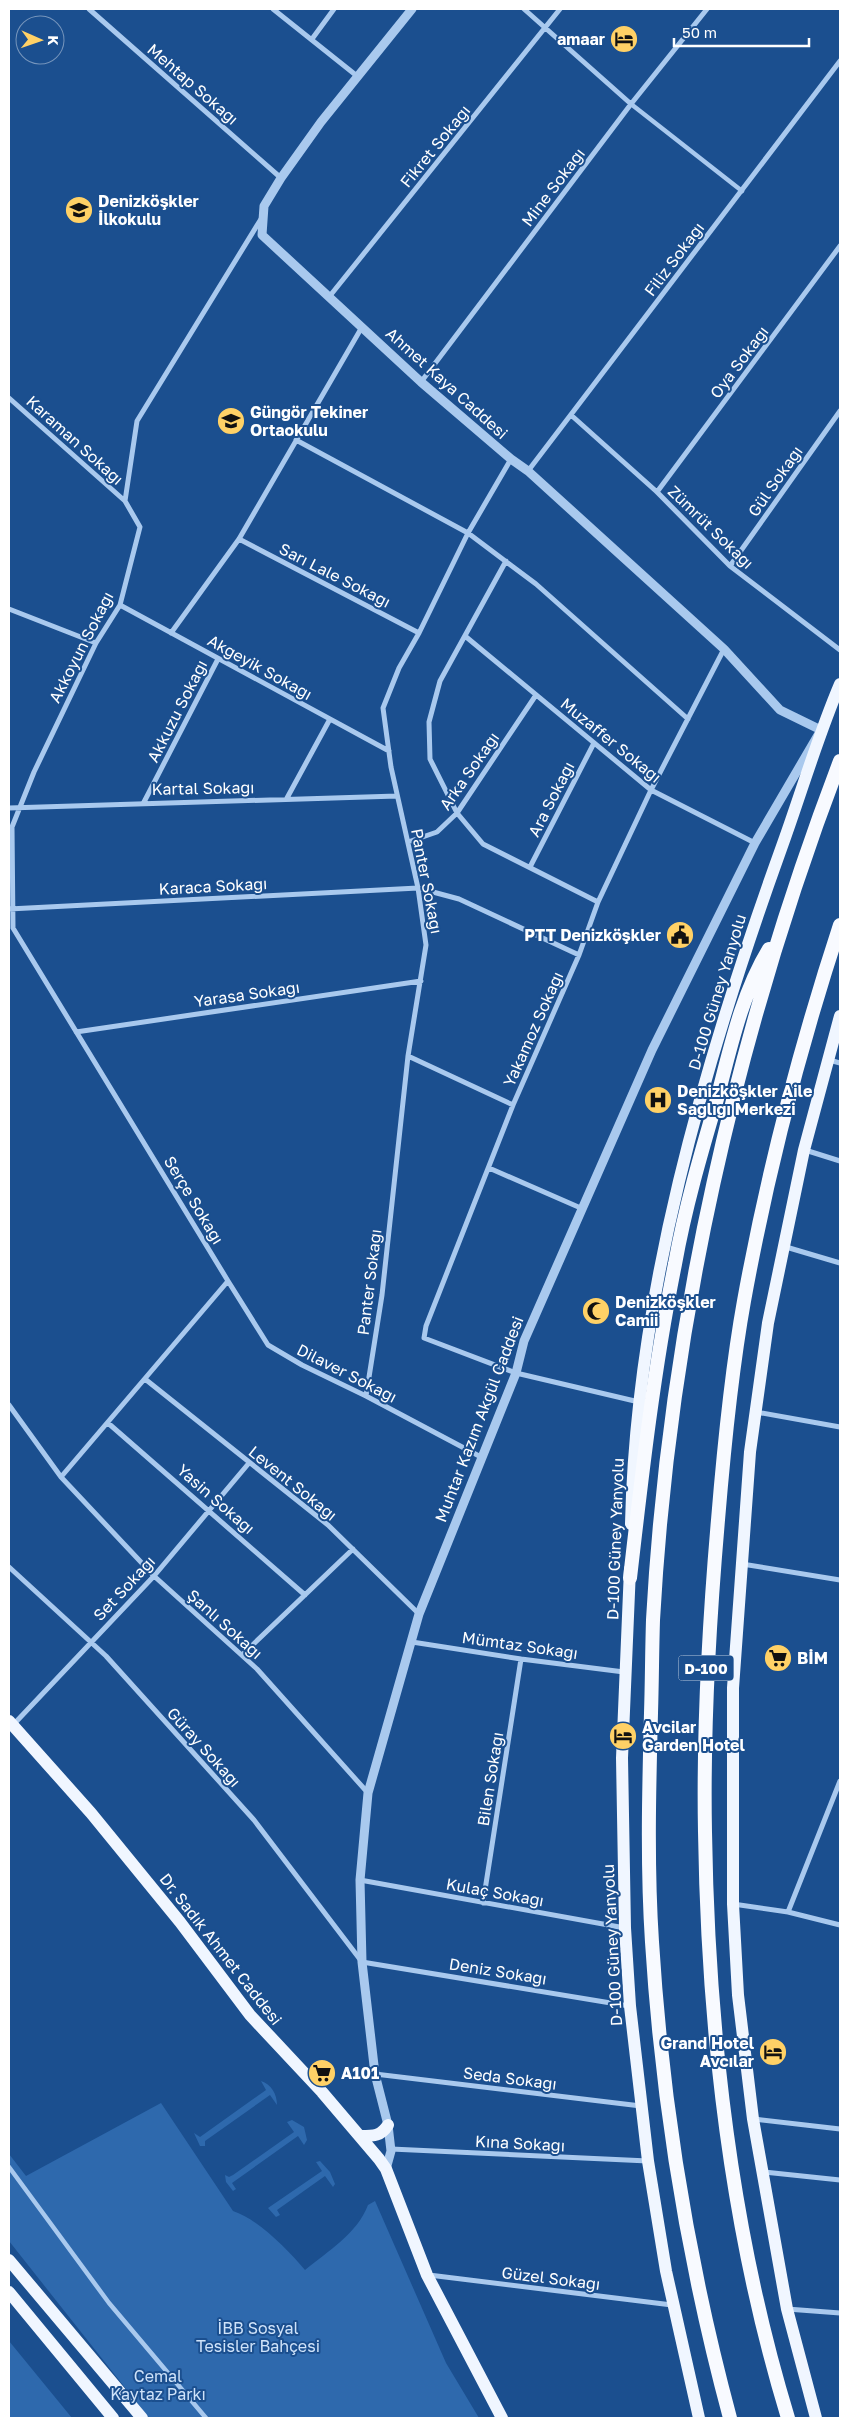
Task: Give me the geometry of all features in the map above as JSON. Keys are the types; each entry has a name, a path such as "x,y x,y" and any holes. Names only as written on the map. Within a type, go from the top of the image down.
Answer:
{"highway":[{"path":"730,2418 709,2342 689,2242 673,2142 657,2003 649,1872 653,1622 659,1541 688,1312 728,1120 781,929 816,824 840,761"},
{"name":"D-100","path":"788,2418 765,2333 731,2168 715,2045 706,1898 704,1706 721,1479 744,1301 768,1188 805,1033 840,925"},
{"path":"630,1578 643,1457 677,1254 695,1177 735,1035 754,980 781,929"}],"main road":[{"name":"D-100 Güney Yanyolu","path":"699,2418 672,2305 648,2161 630,2006 625,1928 622,1758 630,1578 632,1480 640,1402 654,1302 672,1211 694,1127 753,928 808,773 821,730 840,684"},
{"path":"816,2418 787,2309 761,2171 738,1995 733,1904 733,1688 741,1564 755,1412 768,1323 804,1150 840,1016"},
{"name":"Dr. Sadık Ahmet Caddesi","path":"11,1723 91,1813 133,1864 180,1922 250,2015 361,2136 386,2169 427,2275 502,2418"},
{"path":"361,2136 374,2136 383,2133 388,2125"},
{"path":"9,2260 142,2418"},
{"path":"9,2292 113,2418"}],"street":[{"name":"Mehtap Sokağı","path":"90,9 281,178"},
{"path":"273,9 357,76"},
{"path":"312,39 334,9"},
{"path":"125,501 137,421 261,219 264,206 281,178 321,122 412,9"},
{"path":"524,9 632,104 742,191"},
{"name":"Fikret Sokağı","path":"329,298 560,9"},
{"name":"Mine Sokağı","path":"421,382 632,104 707,9"},
{"name":"Filiz Sokağı","path":"528,472 840,62"},
{"name":"Ahmet Kaya Caddesi","path":"261,219 262,235 421,382 528,472 724,648 780,710 821,730"},
{"name":"Oya Sokağı","path":"657,492 840,246"},
{"path":"171,633 239,539 362,327"},
{"name":"Karaman Sokağı","path":"9,398 125,501"},
{"name":"Gül Sokağı","path":"730,566 840,410"},
{"name":"Zümrüt Sokağı","path":"571,415 657,492 730,566 840,650"},
{"path":"296,440 468,533 536,584 688,720"},
{"name":"Panter Sokağı","path":"366,1396 382,1295 408,1056 426,944 418,888 388,751 383,708 399,668 419,633 468,533 511,459"},
{"name":"Akkoyun Sokağı","path":"10,909 12,827 34,772 96,643 120,605 140,527 125,501"},
{"name":"Sarı Lale Sokağı","path":"239,539 419,633"},
{"path":"506,561 440,681 429,722 430,759 457,814 483,844 598,902"},
{"name":"Akgeyik Sokağı","path":"120,605 388,751"},
{"path":"9,608 96,643"},
{"name":"Muzaffer Sokağı","path":"465,636 651,790 755,842"},
{"name":"Yakamoz Sokağı","path":"516,1373 424,1338 426,1326 513,1105 579,955 598,902 651,790 724,648"},
{"name":"Akkuzu Sokağı","path":"144,802 218,659"},
{"name":"Arka Sokağı","path":"408,842 437,832 457,814 536,695"},
{"path":"287,798 330,720"},
{"name":"Muhtar Kazım Akgül Caddesi","path":"386,2169 391,2149 388,2125 375,2074 362,1962 360,1880 368,1793 420,1614 516,1373 524,1341 652,1050 755,842 821,730"},
{"name":"Ara Sokağı","path":"530,867 594,743"},
{"name":"Kartal Sokağı","path":"9,808 144,802 397,796"},
{"name":"Karaca Sokağı","path":"10,909 418,888 459,899 579,955"},
{"name":"Serçe Sokağı","path":"10,909 13,928 228,1281"},
{"name":"Yarasa Sokağı","path":"76,1032 420,981"},
{"path":"408,1056 513,1105"},
{"path":"828,1060 840,1063"},
{"path":"804,1150 840,1161"},
{"path":"489,1168 583,1209"},
{"path":"783,1246 840,1263"},
{"path":"61,1477 228,1281"},
{"name":"Dilaver Sokağı","path":"228,1281 268,1345 302,1365 366,1396 481,1457"},
{"path":"516,1373 640,1402"},
{"name":"Levent Sokağı","path":"145,1379 249,1464 328,1525 420,1614"},
{"name":"Şanlı Sokağı","path":"9,1406 61,1477 154,1576 257,1670 368,1793"},
{"path":"755,1412 840,1427"},
{"name":"Yasin Sokağı","path":"108,1422 305,1595"},
{"name":"Set Sokağı","path":"11,1723 154,1576 249,1464"},
{"path":"242,1655 353,1549"},
{"path":"741,1564 840,1580"},
{"name":"Güray Sokağı","path":"9,1567 106,1656 254,1820 362,1962"},
{"name":"Mümtaz Sokağı","path":"412,1642 521,1659 625,1672"},
{"name":"Bilen Sokağı","path":"483,1903 521,1659"},
{"path":"788,1912 840,1781"},
{"name":"Kulaç Sokağı","path":"360,1880 625,1928"},
{"path":"733,1904 788,1912 840,1925"},
{"name":"Deniz Sokağı","path":"362,1962 630,2006"},
{"name":"Seda Sokağı","path":"375,2074 642,2106"},
{"path":"753,2119 840,2129"},
{"name":"Kına Sokağı","path":"391,2149 648,2161"},
{"path":"9,2167 109,2303 206,2418"},
{"path":"761,2171 840,2180"},
{"name":"Güzel Sokağı","path":"427,2275 672,2305"},
{"path":"787,2309 840,2313"}],"green space":[{"path":"261,2081 268,2084 273,2090 277,2105 270,2095 205,2141 205,2146 200,2146 194,2133 200,2137 266,2090"},
{"name":"İBB Sosyal Tesisler Bahçesi","path":"161,2103 233,2211 243,2215 262,2228 290,2253 305,2270 349,2233 357,2225 368,2205 375,2201 446,2363 479,2418 149,2418 9,2241 9,2154 26,2176"},
{"path":"292,2120 304,2127 307,2140 304,2145 298,2136 232,2183 236,2189 233,2191 226,2182 225,2175 229,2177 233,2175 294,2132 287,2122"},
{"path":"320,2161 330,2172 335,2184 333,2187 325,2176 277,2210 280,2215 276,2217 268,2208 322,2171 316,2162"},
{"path":"9,2341 72,2418 9,2418"}],"place":[{"name":"amaar","path":"624,39"},
{"name":"Denizköşkler İlkokulu","path":"79,210"},
{"name":"Güngör Tekiner Ortaokulu","path":"231,421"},
{"name":"PTT Denizköşkler","path":"680,935"},
{"name":"Denizköşkler Aile Sağlığı Merkezi","path":"658,1100"},
{"name":"Denizköşkler Camii","path":"596,1311"},
{"name":"BİM","path":"778,1658"},
{"name":"Avcilar Garden Hotel","path":"623,1736"},
{"name":"Grand Hotel Avcılar","path":"773,2052"},
{"name":"A101","path":"322,2073"}],"park label":[{"name":"Cemal Kaytaz Parkı","path":"158,2385"}]}
